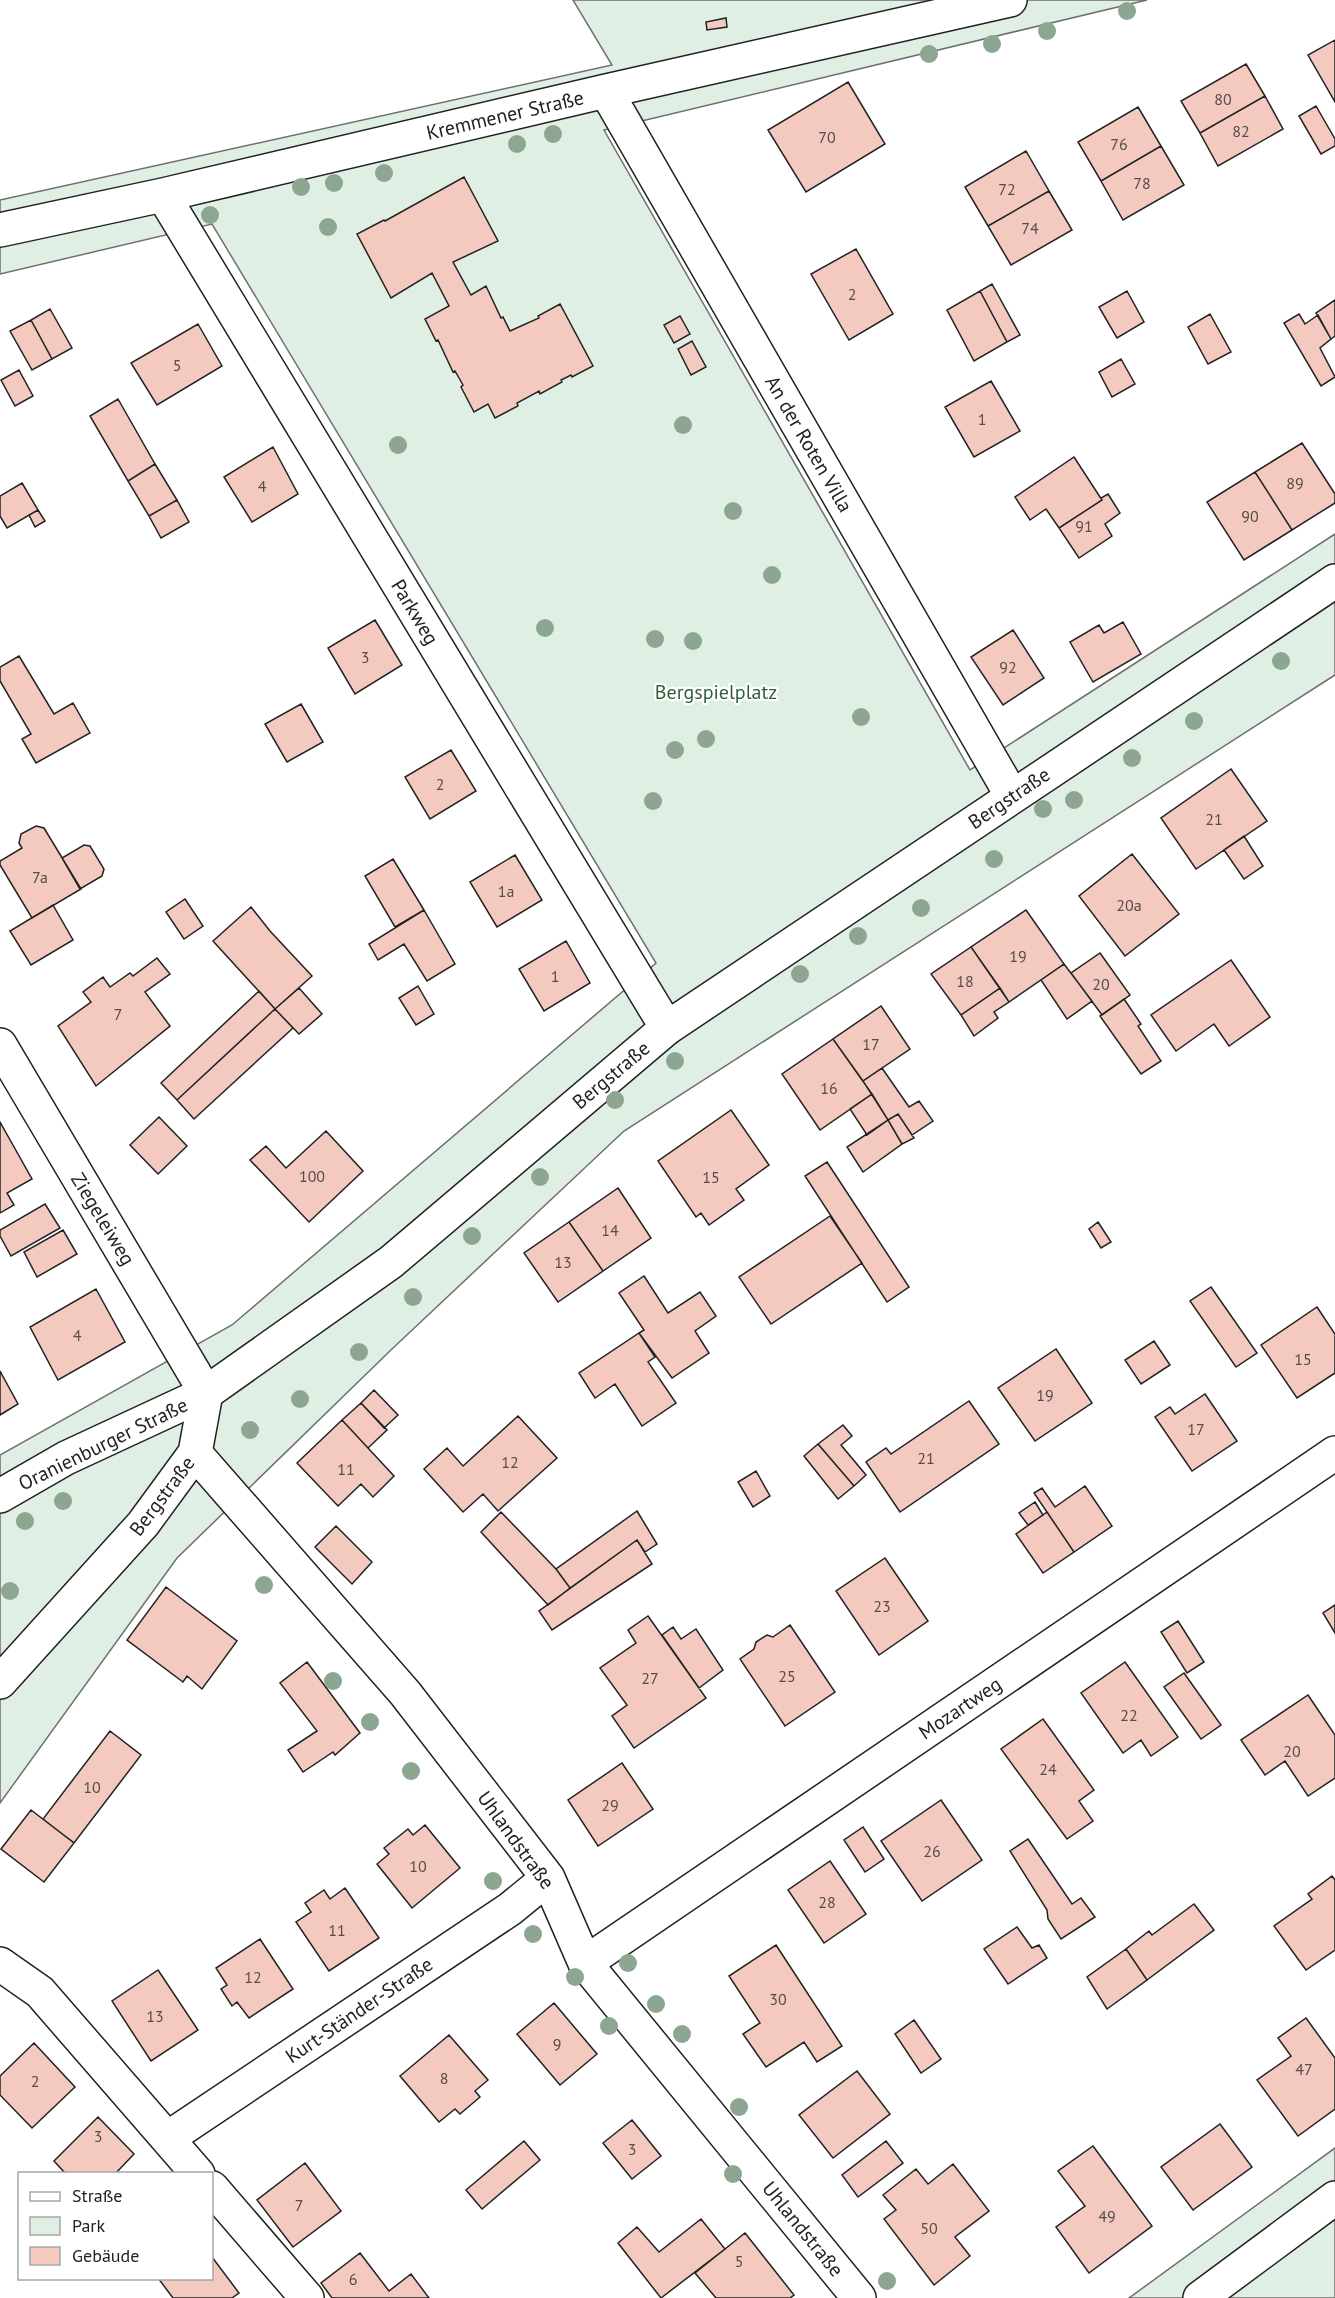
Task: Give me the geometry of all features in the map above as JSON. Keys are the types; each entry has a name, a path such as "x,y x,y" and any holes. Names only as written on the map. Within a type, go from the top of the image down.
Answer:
{"street":[{"name":"Kremmener Straße","path":"0,230 163,195 606,91 1010,0"},
{"name":"An der Roten Villa","path":"606,91 1012,796"},
{"name":"Parkweg","path":"163,195 666,1028"},
{"name":"Bergstraße","path":"0,1682 143,1524 195,1453 206,1393 391,1262 666,1028 1335,581"},
{"name":"Ziegeleiweg","path":"0,1045 206,1393"},
{"name":"Oranienburger Straße","path":"0,1496 66,1458 206,1393"},
{"name":"Uhlandstraße","path":"195,1453 405,1693 548,1878 585,1963 859,2298"},
{"name":"Mozartweg","path":"585,1963 1335,1453"},
{"name":"Kurt-Ständer-Straße","path":"168,2139 510,1909 548,1878"},
{"path":"0,1964 40,1992 196,2172"},
{"path":"213,2189 307,2298"},
{"path":"1200,2298 1335,2198"}],"green space":[{"name":"Bergspielplatz","path":"573,0 1147,0 604,130 970,770 1335,534 1335,675 624,1131 393,1348 177,1558 0,1803 0,1455 232,1325 656,963 212,224 0,274 0,200 612,65"},
{"path":"1335,2148 1335,2298 1129,2298"}],"building":[{"path":"726,18 727,27 707,30 706,22"},
{"path":"1335,40 1335,102 1308,55"},
{"path":"1246,64 1265,96 1200,133 1181,101"},
{"path":"848,82 885,144 806,192 768,130"},
{"path":"1265,96 1283,129 1218,166 1200,133"},
{"path":"1316,106 1335,139 1335,146 1321,154 1299,116"},
{"path":"1138,107 1161,146 1101,181 1078,142"},
{"path":"1161,146 1184,185 1123,220 1101,181"},
{"path":"1026,151 1049,191 988,226 965,187"},
{"path":"464,177 498,241 453,262 471,295 486,286 501,318 503,317 510,331 539,318 538,316 560,304 593,366 561,380 562,382 540,394 539,391 517,403 518,406 495,418 488,404 474,412 461,387 463,385 455,371 453,372 425,319 449,306 432,273 391,298 357,234"},
{"path":"1049,191 1072,230 1011,265 988,226"},
{"path":"856,249 893,314 849,340 811,274"},
{"path":"992,284 1020,335 1007,342 980,291"},
{"path":"980,291 1007,342 974,361 947,310"},
{"path":"1127,291 1144,322 1117,338 1099,307"},
{"path":"1335,300 1335,336 1331,339 1316,313"},
{"path":"50,309 72,348 52,359 31,320"},
{"path":"1210,314 1231,352 1208,364 1188,327"},
{"path":"1299,314 1305,324 1318,315 1331,339 1320,348 1335,377 1321,386 1284,323"},
{"path":"680,316 690,334 674,343 664,325"},
{"path":"31,320 52,359 32,370 10,331"},
{"path":"198,324 222,366 157,405 131,363"},
{"path":"692,341 706,367 691,375 678,349"},
{"path":"1121,359 1135,384 1112,397 1099,372"},
{"path":"19,370 33,396 15,406 1,380"},
{"path":"991,381 1020,431 974,457 945,407"},
{"path":"118,399 155,464 128,481 90,416"},
{"path":"1302,443 1335,494 1335,503 1292,530 1255,472"},
{"path":"273,447 298,494 252,522 224,477"},
{"path":"1074,457 1102,500 1059,528 1046,509 1030,520 1015,497"},
{"path":"155,464 177,500 149,516 128,481"},
{"path":"1255,472 1292,530 1244,560 1207,502"},
{"path":"22,483 38,510 7,528 0,516 0,496"},
{"path":"1108,494 1120,513 1105,524 1112,536 1079,558 1059,528"},
{"path":"177,500 189,522 161,538 149,516"},
{"path":"38,510 45,521 35,527 29,515"},
{"path":"375,620 402,665 355,694 328,648"},
{"path":"1123,622 1141,654 1093,682 1070,642 1099,625 1104,633"},
{"path":"1013,630 1044,678 1003,705 971,657"},
{"path":"19,656 54,714 73,703 90,733 36,763 22,739 31,734 0,681 0,667"},
{"path":"301,704 323,742 287,762 265,724"},
{"path":"451,750 476,791 430,819 405,777"},
{"path":"1231,769 1267,821 1196,869 1161,818"},
{"path":"36,826 44,828 81,889 32,918 0,865 0,861 22,848 19,843 21,834"},
{"path":"1244,836 1263,866 1244,879 1224,850"},
{"path":"84,845 90,846 104,869 102,876 80,889 62,858"},
{"path":"1132,854 1179,914 1125,956 1079,896"},
{"path":"515,855 542,900 497,927 470,882"},
{"path":"393,859 424,910 395,927 365,876"},
{"path":"185,899 203,926 184,939 166,912"},
{"path":"53,905 73,940 31,965 10,931"},
{"path":"251,907 312,976 275,1009 213,941"},
{"path":"424,910 455,964 427,981 404,944 378,960 369,944"},
{"path":"1026,910 1064,964 1009,1002 971,947"},
{"path":"566,941 590,983 544,1011 519,969"},
{"path":"971,947 1000,988 961,1015 931,974"},
{"path":"1100,953 1130,995 1102,1015 1071,973"},
{"path":"157,958 170,974 145,992 170,1026 96,1086 58,1026 91,1002 83,992 103,977 110,987 130,973 133,976"},
{"path":"1231,960 1270,1017 1229,1046 1214,1024 1176,1051 1151,1015"},
{"path":"1064,964 1092,1001 1067,1019 1041,980"},
{"path":"418,986 434,1014 416,1025 399,998"},
{"path":"299,988 322,1014 299,1034 275,1009"},
{"path":"1000,988 1009,1002 994,1012 998,1018 974,1036 961,1015"},
{"path":"259,991 275,1009 177,1100 161,1083"},
{"path":"1124,999 1141,1024 1138,1026 1161,1061 1141,1074 1100,1016"},
{"path":"881,1006 910,1049 863,1081 833,1039"},
{"path":"275,1009 293,1028 194,1119 177,1100"},
{"path":"833,1039 872,1094 820,1130 782,1074"},
{"path":"882,1068 909,1107 919,1101 933,1121 912,1135 898,1114 888,1120 863,1081"},
{"path":"872,1094 888,1120 867,1135 850,1109"},
{"path":"731,1110 769,1165 736,1189 744,1200 709,1225 701,1213 696,1217 658,1161"},
{"path":"898,1114 914,1138 902,1144 888,1120"},
{"path":"159,1117 187,1146 158,1174 130,1145"},
{"path":"888,1120 902,1144 863,1172 847,1147"},
{"path":"0,1122 32,1179 7,1193 14,1205 0,1213"},
{"path":"326,1131 363,1171 309,1222 250,1160 266,1146 286,1168"},
{"path":"827,1162 909,1287 887,1302 805,1176"},
{"path":"618,1188 651,1238 603,1271 569,1222"},
{"path":"45,1204 60,1228 11,1256 0,1236 0,1230"},
{"path":"830,1216 862,1263 771,1324 739,1277"},
{"path":"569,1222 603,1271 558,1302 524,1253"},
{"path":"1098,1222 1111,1242 1101,1248 1089,1229"},
{"path":"63,1230 77,1254 37,1277 24,1252"},
{"path":"644,1276 668,1313 700,1292 716,1316 695,1331 709,1353 672,1378 639,1333 644,1330 619,1293"},
{"path":"1211,1287 1257,1353 1236,1367 1190,1301"},
{"path":"96,1289 125,1342 58,1380 30,1327"},
{"path":"1317,1307 1335,1334 1335,1373 1297,1398 1261,1345"},
{"path":"639,1333 655,1357 648,1362 676,1403 642,1426 615,1384 595,1398 579,1373"},
{"path":"1154,1341 1170,1365 1141,1384 1125,1360"},
{"path":"1056,1349 1092,1403 1035,1441 998,1388"},
{"path":"0,1371 18,1404 0,1415"},
{"path":"374,1390 398,1415 384,1428 361,1403"},
{"path":"1205,1394 1237,1441 1192,1471 1155,1417 1170,1407 1175,1414"},
{"path":"969,1401 999,1444 900,1512 866,1462 886,1448 891,1454"},
{"path":"361,1403 387,1430 368,1448 342,1420"},
{"path":"518,1416 557,1458 498,1511 483,1494 463,1512 424,1469 447,1448 463,1466"},
{"path":"342,1420 394,1476 373,1497 361,1484 338,1506 297,1463"},
{"path":"843,1425 852,1436 841,1445 866,1475 854,1486 818,1444"},
{"path":"818,1444 854,1486 838,1499 804,1456"},
{"path":"756,1471 770,1496 753,1507 738,1482"},
{"path":"1085,1486 1112,1526 1074,1552 1034,1493 1042,1488 1055,1507"},
{"path":"1035,1502 1043,1515 1028,1525 1019,1513"},
{"path":"637,1511 657,1544 645,1552 637,1540 570,1588 556,1569"},
{"path":"501,1512 556,1569 570,1588 548,1605 481,1532"},
{"path":"1047,1512 1074,1552 1043,1573 1016,1534"},
{"path":"336,1526 372,1562 352,1584 315,1547"},
{"path":"637,1540 652,1564 552,1630 539,1611"},
{"path":"885,1558 928,1621 879,1655 836,1591"},
{"path":"166,1587 237,1641 202,1689 187,1676 183,1682 127,1640"},
{"path":"1335,1605 1335,1633 1323,1613"},
{"path":"648,1616 706,1698 634,1748 612,1716 627,1705 600,1668 636,1643 628,1630"},
{"path":"1178,1621 1204,1662 1187,1673 1161,1632"},
{"path":"790,1625 835,1692 785,1726 740,1659 754,1649 756,1642 767,1635 773,1637"},
{"path":"673,1627 681,1639 696,1629 723,1670 699,1688 662,1635"},
{"path":"307,1662 360,1733 335,1755 333,1752 303,1772 288,1750 317,1731 280,1683"},
{"path":"1125,1662 1178,1737 1151,1756 1141,1740 1123,1753 1081,1693"},
{"path":"1184,1673 1221,1725 1201,1739 1164,1687"},
{"path":"1308,1695 1335,1735 1335,1778 1308,1796 1285,1761 1265,1775 1241,1740"},
{"path":"1043,1719 1094,1790 1079,1801 1093,1821 1067,1839 1001,1749"},
{"path":"110,1731 141,1755 74,1843 43,1819"},
{"path":"622,1763 653,1809 598,1846 568,1800"},
{"path":"941,1800 982,1860 922,1901 881,1841"},
{"path":"31,1810 74,1843 44,1882 1,1849"},
{"path":"425,1825 460,1868 412,1908 377,1864 389,1854 384,1848 408,1829 413,1835"},
{"path":"863,1827 884,1859 865,1872 844,1840"},
{"path":"1028,1839 1072,1904 1081,1898 1095,1917 1061,1939 1048,1919 1047,1910 1010,1851"},
{"path":"830,1861 866,1914 824,1943 788,1890"},
{"path":"1332,1876 1335,1880 1335,1950 1306,1970 1274,1926 1312,1899 1308,1894"},
{"path":"345,1888 379,1938 329,1971 296,1922 311,1912 305,1903 324,1890 330,1899"},
{"path":"1194,1904 1214,1930 1147,1980 1126,1949 1149,1931 1152,1935"},
{"path":"1017,1927 1032,1948 1039,1945 1047,1958 1008,1984 984,1949"},
{"path":"260,1939 293,1989 249,2018 237,2002 232,2006 221,1989 227,1985 216,1968"},
{"path":"776,1945 842,2046 817,2062 804,2042 766,2067 743,2034 760,2023 729,1976"},
{"path":"1126,1949 1147,1980 1107,2009 1087,1977"},
{"path":"158,1970 198,2030 151,2061 112,2001"},
{"path":"554,2003 597,2054 560,2085 517,2034"},
{"path":"1306,2018 1335,2058 1335,2109 1298,2136 1257,2080 1291,2056 1278,2038"},
{"path":"914,2020 941,2059 921,2073 895,2034"},
{"path":"449,2035 488,2080 475,2091 480,2097 460,2114 455,2109 439,2122 400,2076"},
{"path":"34,2043 75,2087 32,2128 0,2095 0,2076"},
{"path":"857,2071 890,2114 833,2158 799,2115"},
{"path":"98,2117 134,2154 117,2172 64,2172 54,2161"},
{"path":"632,2120 661,2156 632,2179 603,2143"},
{"path":"1220,2124 1252,2167 1193,2210 1161,2167"},
{"path":"524,2141 540,2160 482,2209 466,2190"},
{"path":"886,2141 903,2163 858,2197 842,2175"},
{"path":"1093,2146 1152,2226 1089,2273 1056,2227 1085,2206 1058,2171"},
{"path":"305,2163 341,2211 293,2247 257,2200"},
{"path":"953,2164 989,2211 955,2237 970,2256 934,2285 884,2219 896,2210 883,2195 916,2169 928,2184"},
{"path":"701,2219 725,2249 661,2298 618,2243 637,2227 659,2252"},
{"path":"745,2233 794,2295 790,2298 716,2298 695,2273"},
{"path":"360,2253 389,2291 411,2274 429,2298 332,2298 321,2283"},
{"path":"213,2258 239,2293 232,2298 173,2298 160,2280 213,2280"}]}
